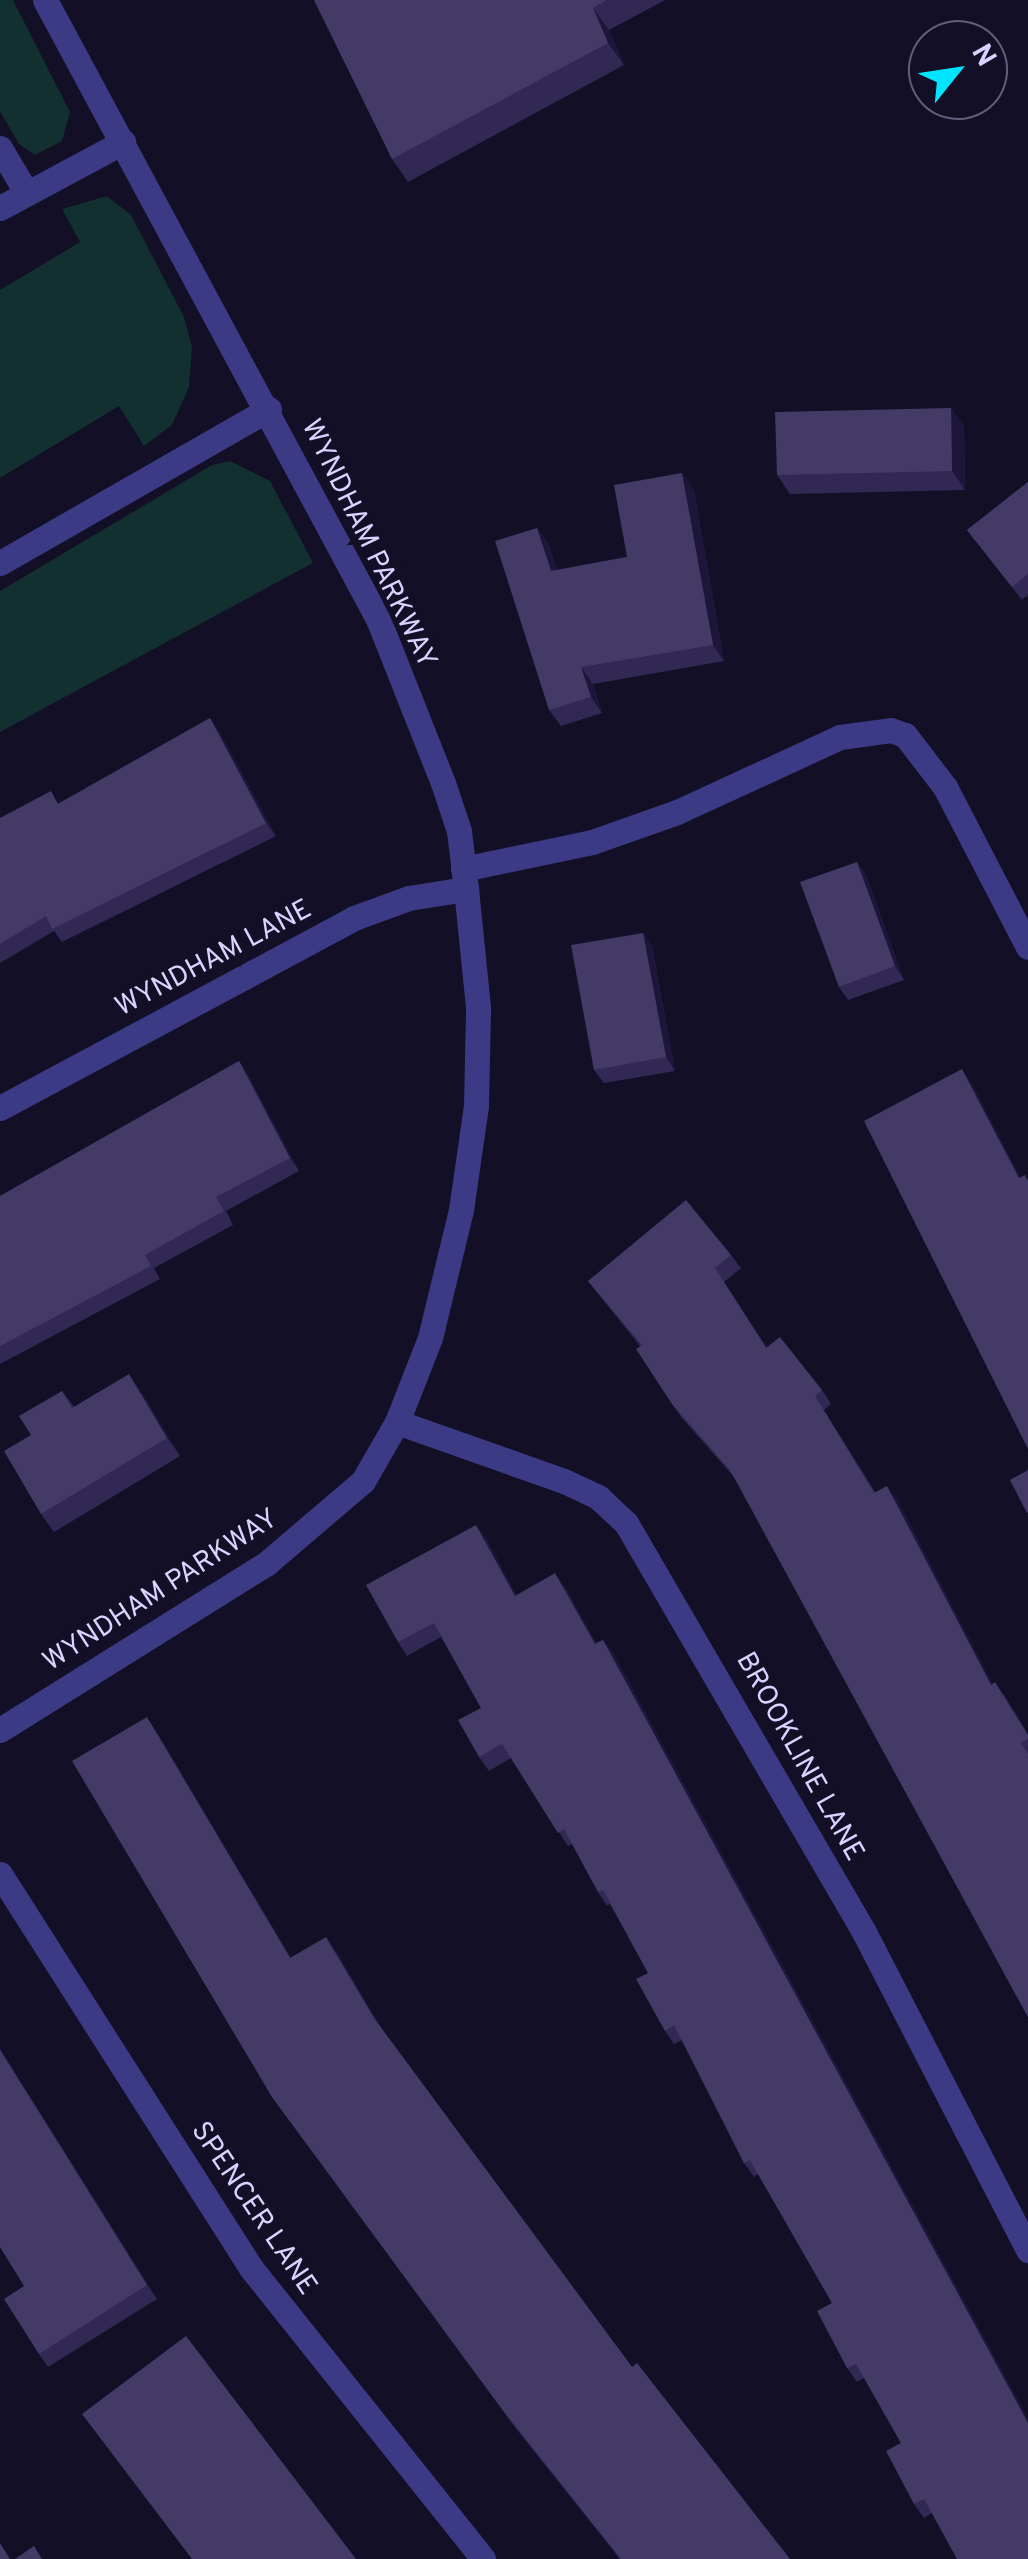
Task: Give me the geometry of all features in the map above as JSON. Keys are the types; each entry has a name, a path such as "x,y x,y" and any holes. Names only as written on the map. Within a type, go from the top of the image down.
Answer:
{"street":[{"name":"WYNDHAM PARKWAY","path":"0,1730 267,1563 352,1492 397,1422 430,1338 461,1210 476,1106 478,1007 465,879 443,783 378,620 45,0"},
{"path":"0,208 123,142"},
{"path":"0,148 26,192"},
{"path":"0,563 268,409"},
{"name":"WYNDHAM LANE","path":"0,1108 354,918 678,812 840,737 891,730 905,734 945,787 1028,947"},
{"name":"BROOKLINE LANE","path":"397,1422 564,1481 598,1497 626,1523 865,1934 1028,2250"},
{"name":"SPENCER LANE","path":"0,1874 251,2268 483,2559"}],"green space":[{"path":"0,0 13,0 70,112 62,141 35,155 19,144 0,111"},
{"path":"107,196 131,215 184,317 192,347 189,387 172,425 144,446 119,406 0,478 0,290 80,242 62,209"},
{"path":"230,461 270,481 313,563 0,732 0,591 212,465"}],"building":[{"path":"314,0 607,0 593,8 608,43 392,159"},
{"path":"951,408 952,471 777,475 775,412"},
{"path":"682,473 713,645 581,667 591,697 549,710 495,541 537,528 551,571 627,557 614,485"},
{"path":"1028,482 1028,574 1012,587 967,530"},
{"path":"210,718 266,823 52,929 46,916 0,944 0,818 51,791 58,804"},
{"path":"857,862 895,966 839,987 800,882"},
{"path":"643,933 666,1057 594,1070 571,945"},
{"path":"239,1061 290,1158 216,1197 224,1211 145,1255 151,1266 0,1346 0,1196"},
{"path":"962,1069 1019,1178 1025,1175 1028,1181 1028,1449 864,1121"},
{"path":"686,1200 731,1255 715,1268 766,1348 780,1337 822,1390 815,1396 874,1493 887,1486 991,1685 995,1682 1028,1736 1021,1743 1028,1754 1028,2017 730,1470 672,1404 636,1349 642,1345 588,1281"},
{"path":"129,1374 167,1438 41,1514 4,1451 31,1435 19,1416 62,1391 72,1408"},
{"path":"1028,1470 1028,1512 1027,1513 1010,1480"},
{"path":"476,1525 515,1596 555,1573 595,1644 603,1640 1028,2423 1028,2559 957,2559 924,2499 914,2504 886,2451 901,2443 856,2364 847,2368 817,2311 832,2303 750,2160 744,2163 674,2025 665,2031 636,1979 648,1973 603,1890 598,1892 564,1829 558,1833 502,1744 479,1757 458,1720 481,1708 434,1623 398,1642 366,1585"},
{"path":"147,1717 290,1958 326,1937 374,2018 632,2367 637,2363 790,2559 621,2559 505,2413 272,2097 72,1761"},
{"path":"0,2050 147,2285 39,2354 4,2299 24,2286 0,2247"},
{"path":"186,2336 356,2559 192,2559 82,2414"},
{"path":"0,2543 10,2559 0,2559"},
{"path":"34,2546 42,2559 15,2559"}]}
